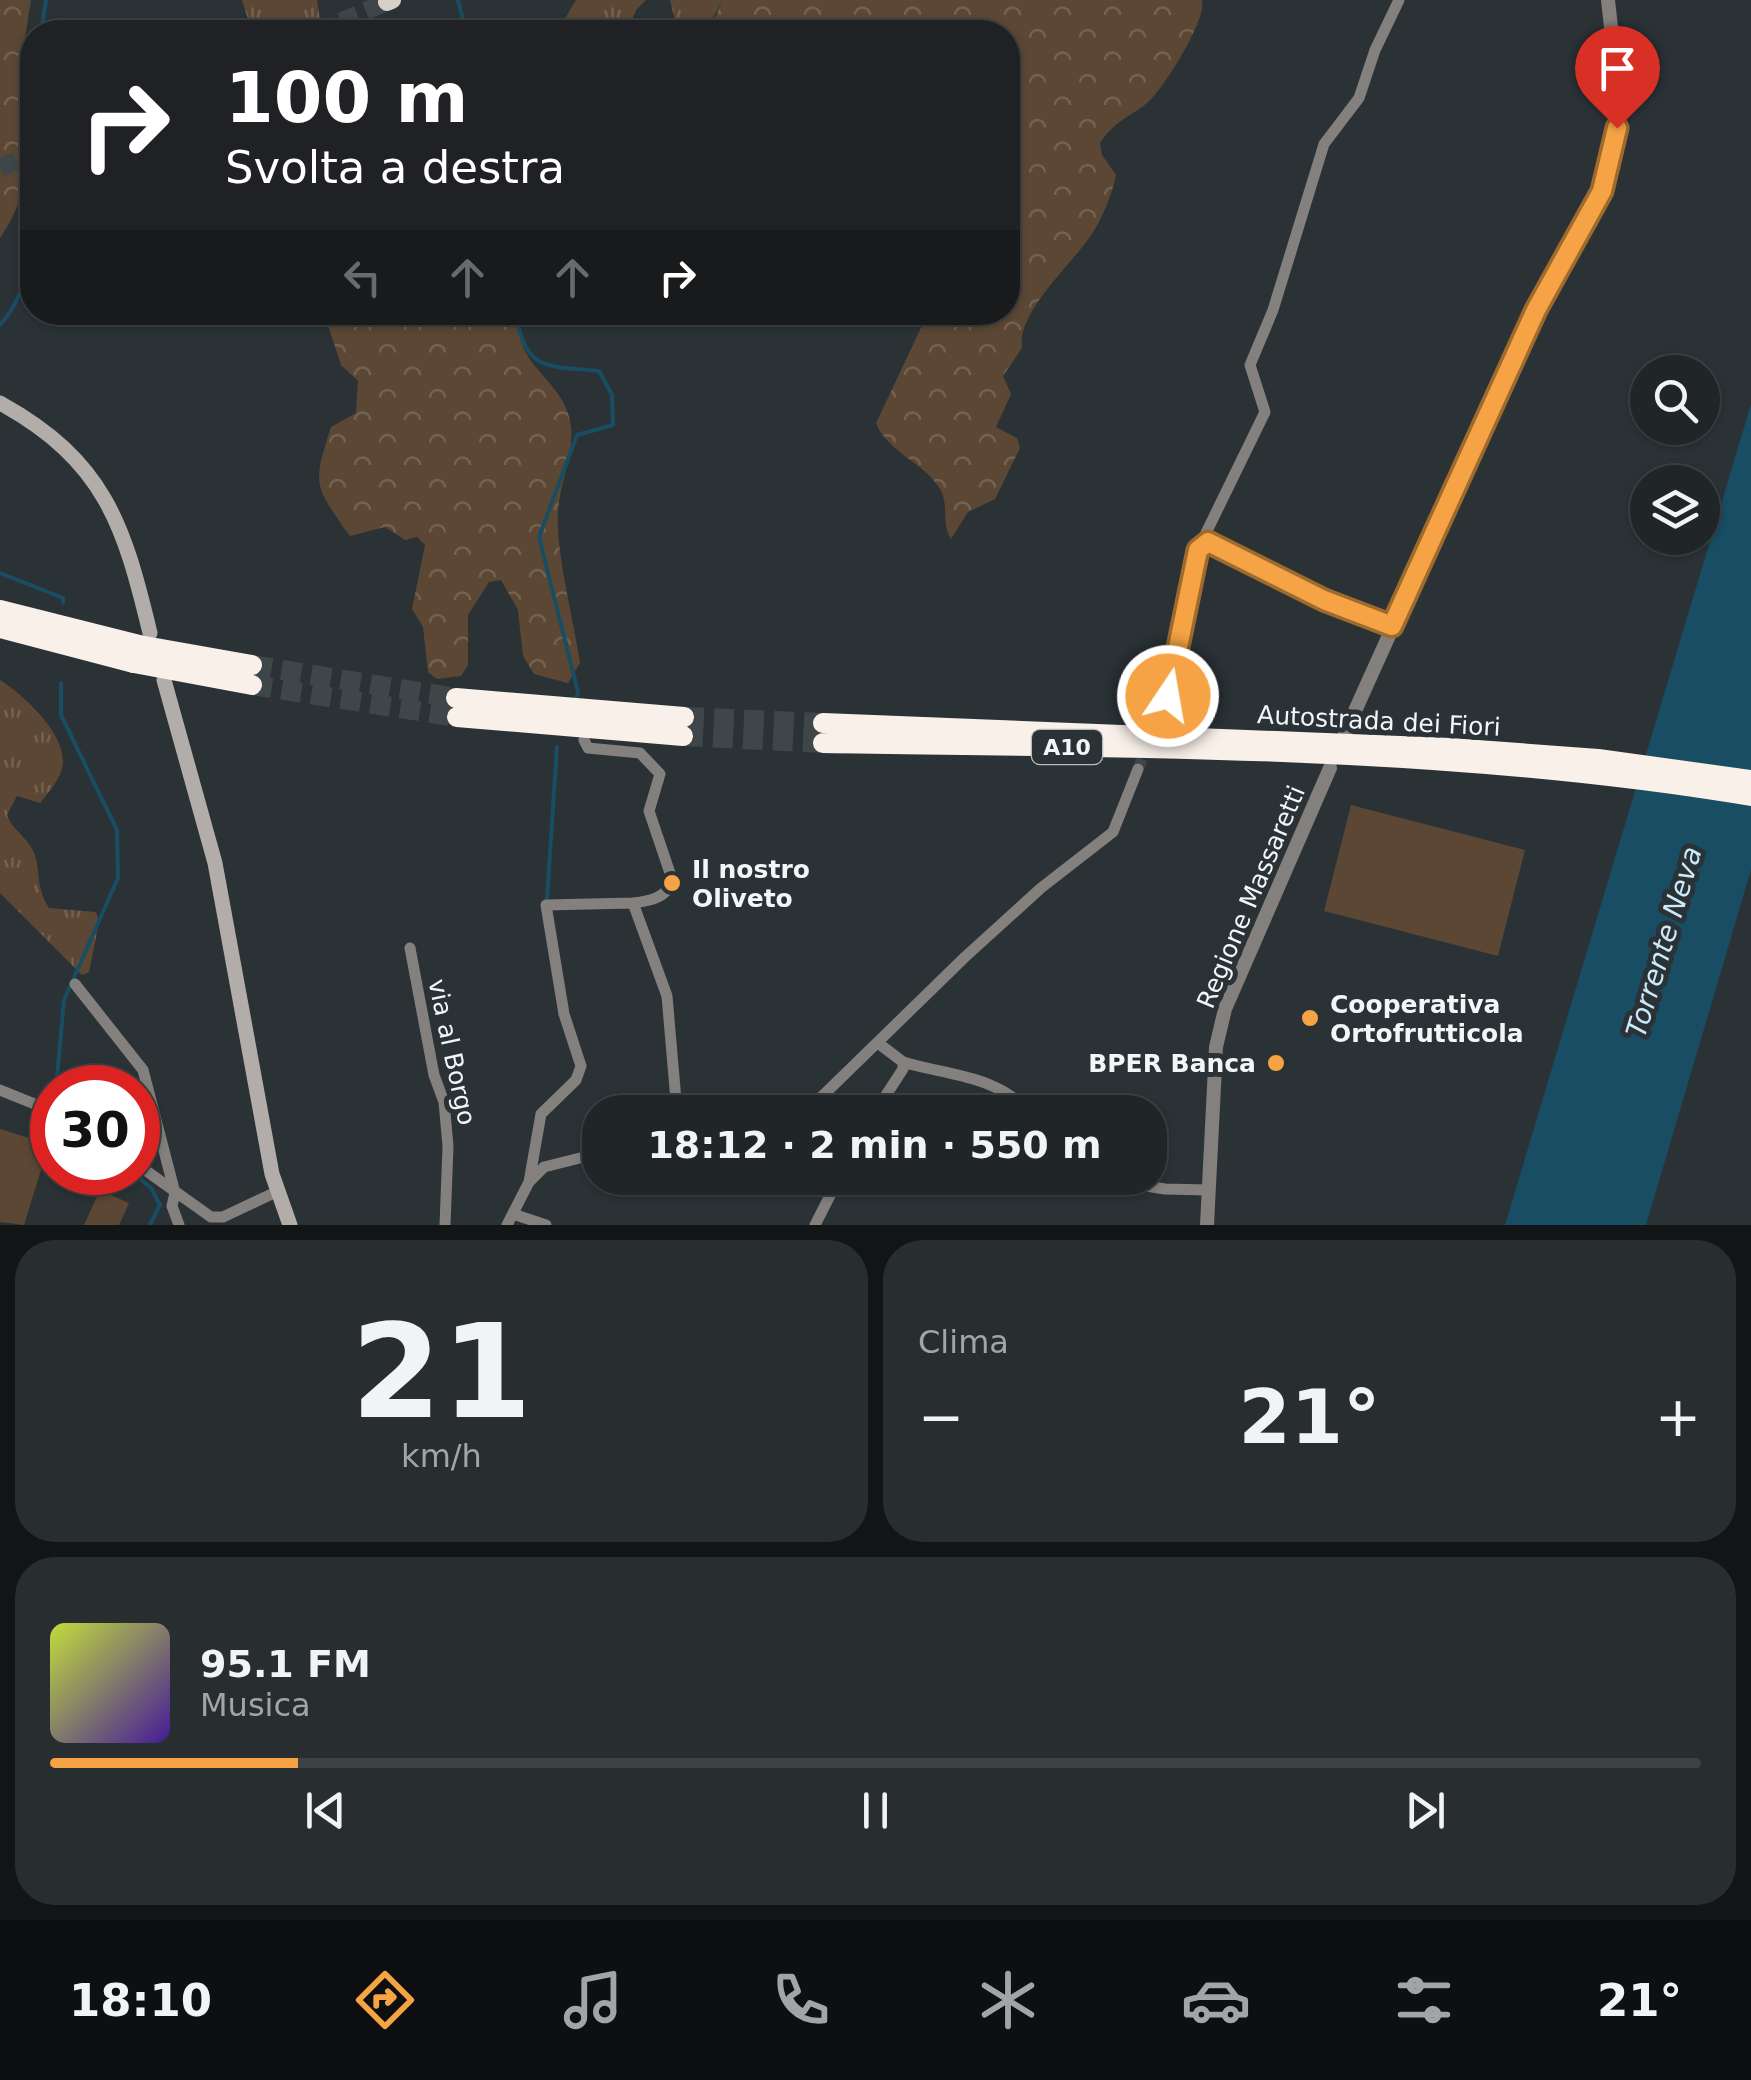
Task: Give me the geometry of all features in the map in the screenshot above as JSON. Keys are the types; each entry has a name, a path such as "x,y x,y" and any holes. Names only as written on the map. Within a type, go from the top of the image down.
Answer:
{"highway":[{"path":"0,610 252,675"},
{"path":"0,628 141,647"},
{"path":"456,708 684,726"},
{"name":"Autostrada dei Fiori","path":"823,733 1450,755 1692,770 1751,780"},
{"name":"Autostrada dei Fiori","path":"1450,755 1751,796"},
{"path":"1692,770 1751,770"}],"main road":[{"path":"0,403 68,452 108,503 129,545 141,647"},
{"path":"164,680 215,863 276,1192 290,1225"}],"street":[{"path":"1162,711 1198,550 1208,542 1212,519 1264,412 1264,398 1249,373 1250,365 1273,310 1324,144 1359,98 1374,50 1399,0"},
{"path":"1345,733 1536,310 1602,191 1613,150 1619,99 1608,0"},
{"path":"1208,542 1324,600 1392,626"},
{"path":"529,1182 540,1114 576,1080 581,1066 564,1014 546,904 650,901 668,891 673,882 649,811 660,774 640,753 588,748 584,740"},
{"name":"Regione Massaretti","path":"1207,1225 1216,1047 1225,1009 1330,768"},
{"path":"824,1095 1041,888 1114,832 1138,769"},
{"path":"633,902 667,996 676,1095"},
{"name":"via al Borgo","path":"410,948 434,1075 444,1102 448,1146 445,1225"},
{"path":"76,984 143,1070 176,1192 172,1206 179,1225"},
{"path":"878,1043 902,1062 982,1082 1008,1095"},
{"path":"884,1095 902,1062"},
{"path":"0,1090 30,1103"},
{"path":"546,1225 510,1219 529,1182 544,1167 582,1158"},
{"path":"160,1181 211,1218 276,1192"},
{"path":"1167,1189 1208,1190"},
{"path":"815,1225 830,1195"}],"green space":[{"path":"0,0 31,0 28,20 20,20 20,199 0,238"},
{"path":"242,0 317,0 320,20 248,20"},
{"path":"576,0 646,0 632,20 564,20"},
{"path":"670,0 722,0 710,20 675,20"},
{"path":"722,0 1202,0 1192,35 1167,78 1147,103 1114,127 1100,143 1102,155 1116,175 1105,210 1087,241 1035,306 1022,335 1022,348 1003,376 1011,394 996,427 1017,438 1020,448 995,499 968,512 951,539 938,486 888,441 876,423 922,325 1020,325 1020,20 711,20"},
{"path":"328,325 519,325 523,348 560,396 571,427 571,447 558,510 562,565 580,663 568,683 534,674 523,656 518,610 501,580 489,582 468,615 468,665 461,676 437,679 428,672 423,627 412,609 425,545 417,537 405,540 385,527 350,536 320,485 321,462 331,427 356,413 358,381 341,365"},
{"path":"0,680 43,718 63,757 58,778 40,803 17,796 7,815 35,854 41,891 49,908 96,912 99,922 89,972 82,975 0,893"},
{"path":"1351,805 1525,850 1498,956 1324,911"},
{"path":"0,1129 30,1138 30,1195 33,1195 24,1225 0,1222"},
{"path":"98,1195 111,1195 129,1203 119,1225 84,1225"}],"water":[{"name":"Torrente Neva","path":"1751,404 1751,870 1646,1225 1505,1225 1706,555 1720,555 1720,507"}],"waterway":[{"path":"43,20 46,0"},
{"path":"458,0 463,20"},
{"path":"0,325 20,293"},
{"path":"518,325 532,356 551,366 599,371 612,395 613,425 577,435 539,537 578,692 576,699"},
{"path":"0,573 63,598 63,603"},
{"path":"58,1065 64,1000 118,878 117,830 61,715 61,683"},
{"path":"547,898 557,747"},
{"path":"150,1225 160,1205 155,1195"}],"tunnel":[{"path":"344,20 387,2"},
{"path":"0,168 20,159"},
{"path":"252,665 456,698"},
{"path":"252,685 457,717"},
{"path":"1138,769 1162,711"},
{"path":"684,717 823,723"},
{"path":"683,736 823,743"}],"place":[{"name":"Il nostro Oliveto","path":"672,883"},
{"name":"Cooperativa Ortofrutticola","path":"1310,1018"},
{"name":"BPER Banca","path":"1276,1063"}],"route":[{"path":"1168,696 1198,550 1208,542 1324,600 1392,626 1536,310 1602,191 1617,128"}]}
